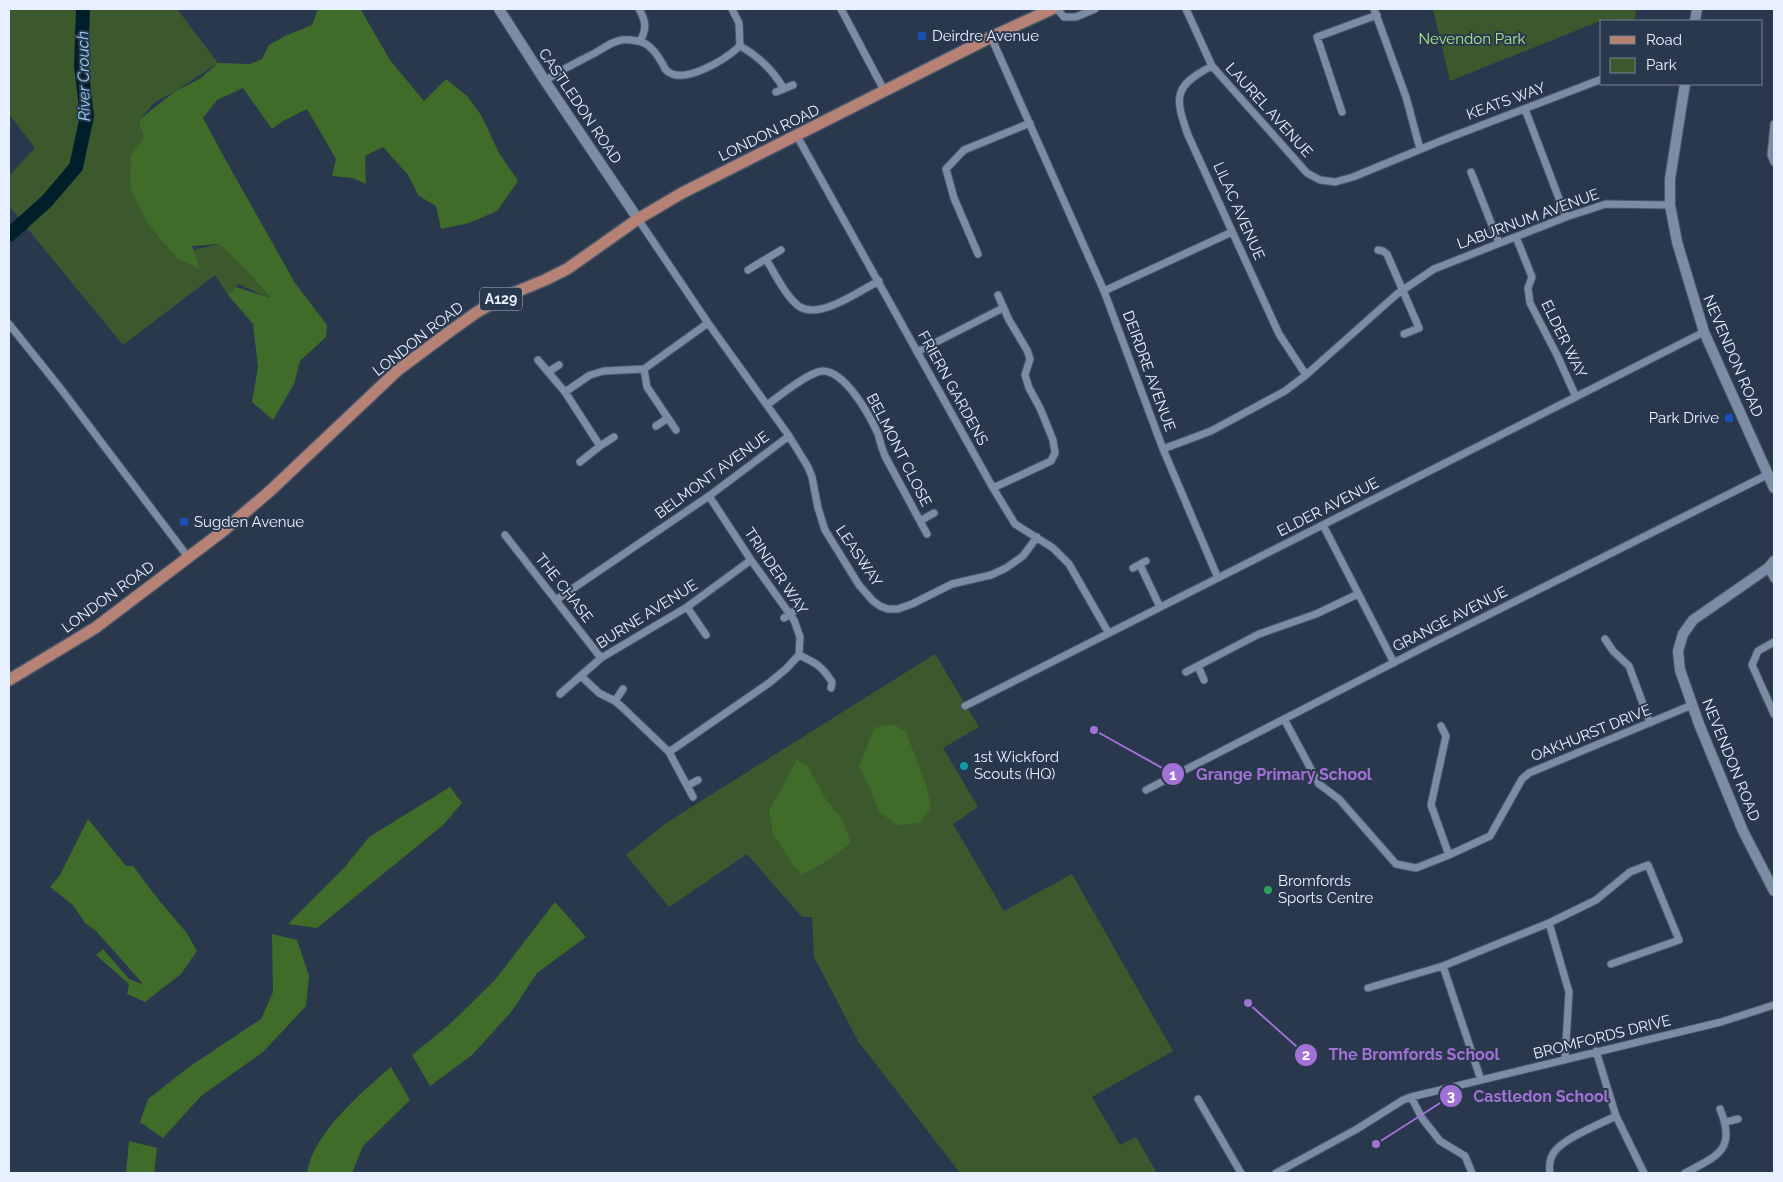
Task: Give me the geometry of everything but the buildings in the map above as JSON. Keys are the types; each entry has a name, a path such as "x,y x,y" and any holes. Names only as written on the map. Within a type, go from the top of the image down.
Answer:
{"main road":[{"name":"LONDON ROAD","path":"9,680 95,628 223,531 270,491 398,370 476,312 506,296 566,269 638,219 682,193 991,37 1052,9"}],"street":[{"name":"CASTLEDON ROAD","path":"499,9 544,81 638,219"},
{"path":"639,9 646,25 645,32 640,41"},
{"path":"544,81 619,40 640,41 649,46 666,70 676,74 686,75 695,73 731,55 740,46 739,24 732,9"},
{"path":"841,9 885,92"},
{"path":"1058,9 1064,17 1076,18 1095,9"},
{"name":"LAUREL AVENUE","path":"1186,9 1212,66 1307,172 1320,180 1336,182 1354,177 1420,149"},
{"path":"1342,112 1317,36 1375,12 1406,98 1420,149"},
{"name":"DEIRDRE AVENUE","path":"991,37 1104,291 1163,449 1218,578"},
{"path":"740,46 761,59 770,68 784,89"},
{"name":"LILAC AVENUE","path":"1212,66 1187,81 1181,92 1179,110 1188,136 1279,334 1306,375"},
{"name":"KEATS WAY","path":"1420,149 1600,80"},
{"path":"776,92 793,84"},
{"name":"NEVENDON ROAD","path":"1685,85 1670,179 1670,205 1677,242 1704,332 1774,488"},
{"path":"1525,109 1566,217"},
{"path":"978,254 954,198 946,169 964,150 1030,123"},
{"path":"1774,124 1772,156 1774,162"},
{"name":"FRIERN GARDENS","path":"797,136 993,488 1015,524 1053,548 1069,564 1108,632"},
{"path":"1471,172 1499,243"},
{"name":"LABURNUM AVENUE","path":"1163,449 1211,431 1285,391 1306,375 1403,290 1434,269 1566,217 1606,204 1670,205"},
{"name":"BELMONT AVENUE","path":"556,600 709,496 789,436 708,323 638,219"},
{"path":"1104,291 1232,232"},
{"name":"ELDER WAY","path":"1516,237 1532,277 1528,288 1530,303 1576,397"},
{"path":"748,270 780,250"},
{"path":"1378,250 1387,254 1419,328 1404,334"},
{"path":"766,259 791,298 800,307 814,310 828,308 879,281"},
{"path":"993,488 1051,461 1055,453 1053,440 1025,375 1030,359 1027,350 1009,320 998,295"},
{"path":"917,352 1003,308"},
{"path":"565,392 590,375 604,371 644,369 708,323"},
{"path":"9,324 188,557"},
{"name":"ELDER AVENUE","path":"965,706 1704,332"},
{"path":"538,360 565,392 600,446"},
{"path":"548,372 559,365"},
{"path":"644,369 647,387 676,430"},
{"name":"BELMONT CLOSE","path":"767,405 813,373 823,371 835,374 847,383 870,419 884,454 927,534"},
{"path":"656,426 668,418"},
{"name":"LEASWAY","path":"789,436 812,477 824,530 859,586 880,606 888,609 898,609 952,584 992,575 1023,556 1037,537"},
{"path":"580,462 614,437"},
{"name":"GRANGE AVENUE","path":"1146,790 1768,474"},
{"name":"TRINDER WAY","path":"709,496 787,616 794,620 800,637 799,654"},
{"path":"920,521 934,513"},
{"path":"1323,525 1394,663"},
{"name":"THE CHASE","path":"505,535 601,658"},
{"name":"BURNE AVENUE","path":"560,694 601,658 687,607 751,560"},
{"path":"1771,564 1774,578"},
{"name":"NEVENDON ROAD","path":"1771,564 1693,620 1684,634 1678,652 1680,670 1692,705 1743,831 1774,892"},
{"path":"1140,565 1160,607"},
{"path":"1186,672 1259,634 1316,614 1358,594"},
{"path":"687,607 706,635"},
{"path":"787,616 797,609"},
{"path":"1605,639 1612,651 1629,666 1650,723"},
{"path":"1774,642 1758,651 1752,665 1774,714"},
{"path":"669,752 769,683 786,669 799,654 824,669 832,682 831,688"},
{"path":"1198,666 1204,680"},
{"path":"581,676 599,693 614,701 669,752 693,797"},
{"path":"614,701 623,689"},
{"name":"OAKHURST DRIVE","path":"1284,719 1319,784 1339,800 1396,864 1416,868 1490,836 1522,779 1529,773 1692,705"},
{"path":"1441,726 1446,736 1431,805 1449,855"},
{"path":"686,786 698,780"},
{"path":"1368,988 1443,966 1549,922 1596,900 1630,872 1648,865 1679,940 1611,964"},
{"path":"1549,922 1569,992 1565,1059"},
{"path":"1443,966 1481,1080"},
{"name":"BROMFORDS DRIVE","path":"1276,1173 1411,1097 1721,1022 1774,1005"},
{"path":"1596,1051 1616,1116 1644,1173"},
{"path":"1411,1097 1422,1118 1440,1141 1465,1156 1472,1173"},
{"path":"1198,1099 1241,1173"},
{"path":"1685,1173 1720,1152 1726,1143 1726,1122 1720,1109"},
{"path":"1550,1173 1550,1162 1554,1151 1576,1136 1616,1116"},
{"path":"1726,1122 1738,1119"}],"green space":[{"path":"9,9 177,9 218,63 155,102 139,120 200,268 193,250 219,244 252,276 270,299 239,284 228,295 215,275 123,345 9,206 9,176 35,148 9,114"},
{"path":"318,9 362,9 390,60 424,101 446,79 467,96 481,115 499,153 518,181 497,211 469,223 441,229 436,206 419,196 408,175 383,147 365,156 366,184 353,178 332,176 336,159 307,109 272,129 243,88 217,100 203,118 295,283 327,325 326,337 300,361 294,384 273,420 252,402 258,367 253,324 228,295 236,287 270,298 252,276 219,244 192,246 200,269 177,258 148,224 130,188 131,155 144,138 139,120 174,92 201,78 218,63 250,64 262,59 269,45 312,25"},
{"name":"Nevendon Park","path":"1433,9 1636,9 1635,20 1600,20 1450,81"},
{"path":"935,654 979,727 943,748 978,807 953,824 1004,911 1072,874 1173,1051 1092,1097 1120,1145 1136,1137 1157,1173 960,1173 858,1041 814,957 812,917 802,917 747,854 669,907 626,855 666,823"},
{"path":"893,724 906,732 926,785 931,807 921,823 897,825 878,811 871,790 859,767 874,728"},
{"path":"797,760 807,765 826,800 841,817 851,843 830,859 802,875 773,834 769,811"},
{"path":"450,787 462,803 443,825 317,928 288,924 344,868 369,837"},
{"path":"88,819 126,866 133,866 186,932 197,951 181,974 145,1002 127,994 129,984 96,955 103,949 129,979 144,985 96,931 85,923 73,905 50,887 60,875"},
{"path":"555,902 586,937 537,973 512,1011 472,1055 430,1086 412,1055 451,1023 495,980"},
{"path":"272,934 297,940 309,976 306,1006 263,1052 201,1096 163,1138 140,1122 148,1099 189,1067 261,1019 273,992"},
{"path":"391,1067 410,1100 363,1146 352,1173 307,1173 311,1158 319,1143 340,1114"},
{"path":"129,1141 157,1148 154,1173 126,1173"}],"waterway":[{"name":"River Crouch","path":"9,235 47,201 76,167 87,116 81,66 83,9"}],"place":[{"name":"Deirdre Avenue","path":"922,36"},
{"name":"Park Drive","path":"1729,418"},
{"name":"Sugden Avenue","path":"184,522"},
{"name":"Grange Primary School","path":"1094,730"},
{"name":"1st Wickford Scouts (HQ)","path":"964,766"},
{"name":"Bromfords Sports Centre","path":"1268,890"},
{"name":"The Bromfords School","path":"1248,1003"},
{"name":"Castledon School","path":"1376,1144"}]}
